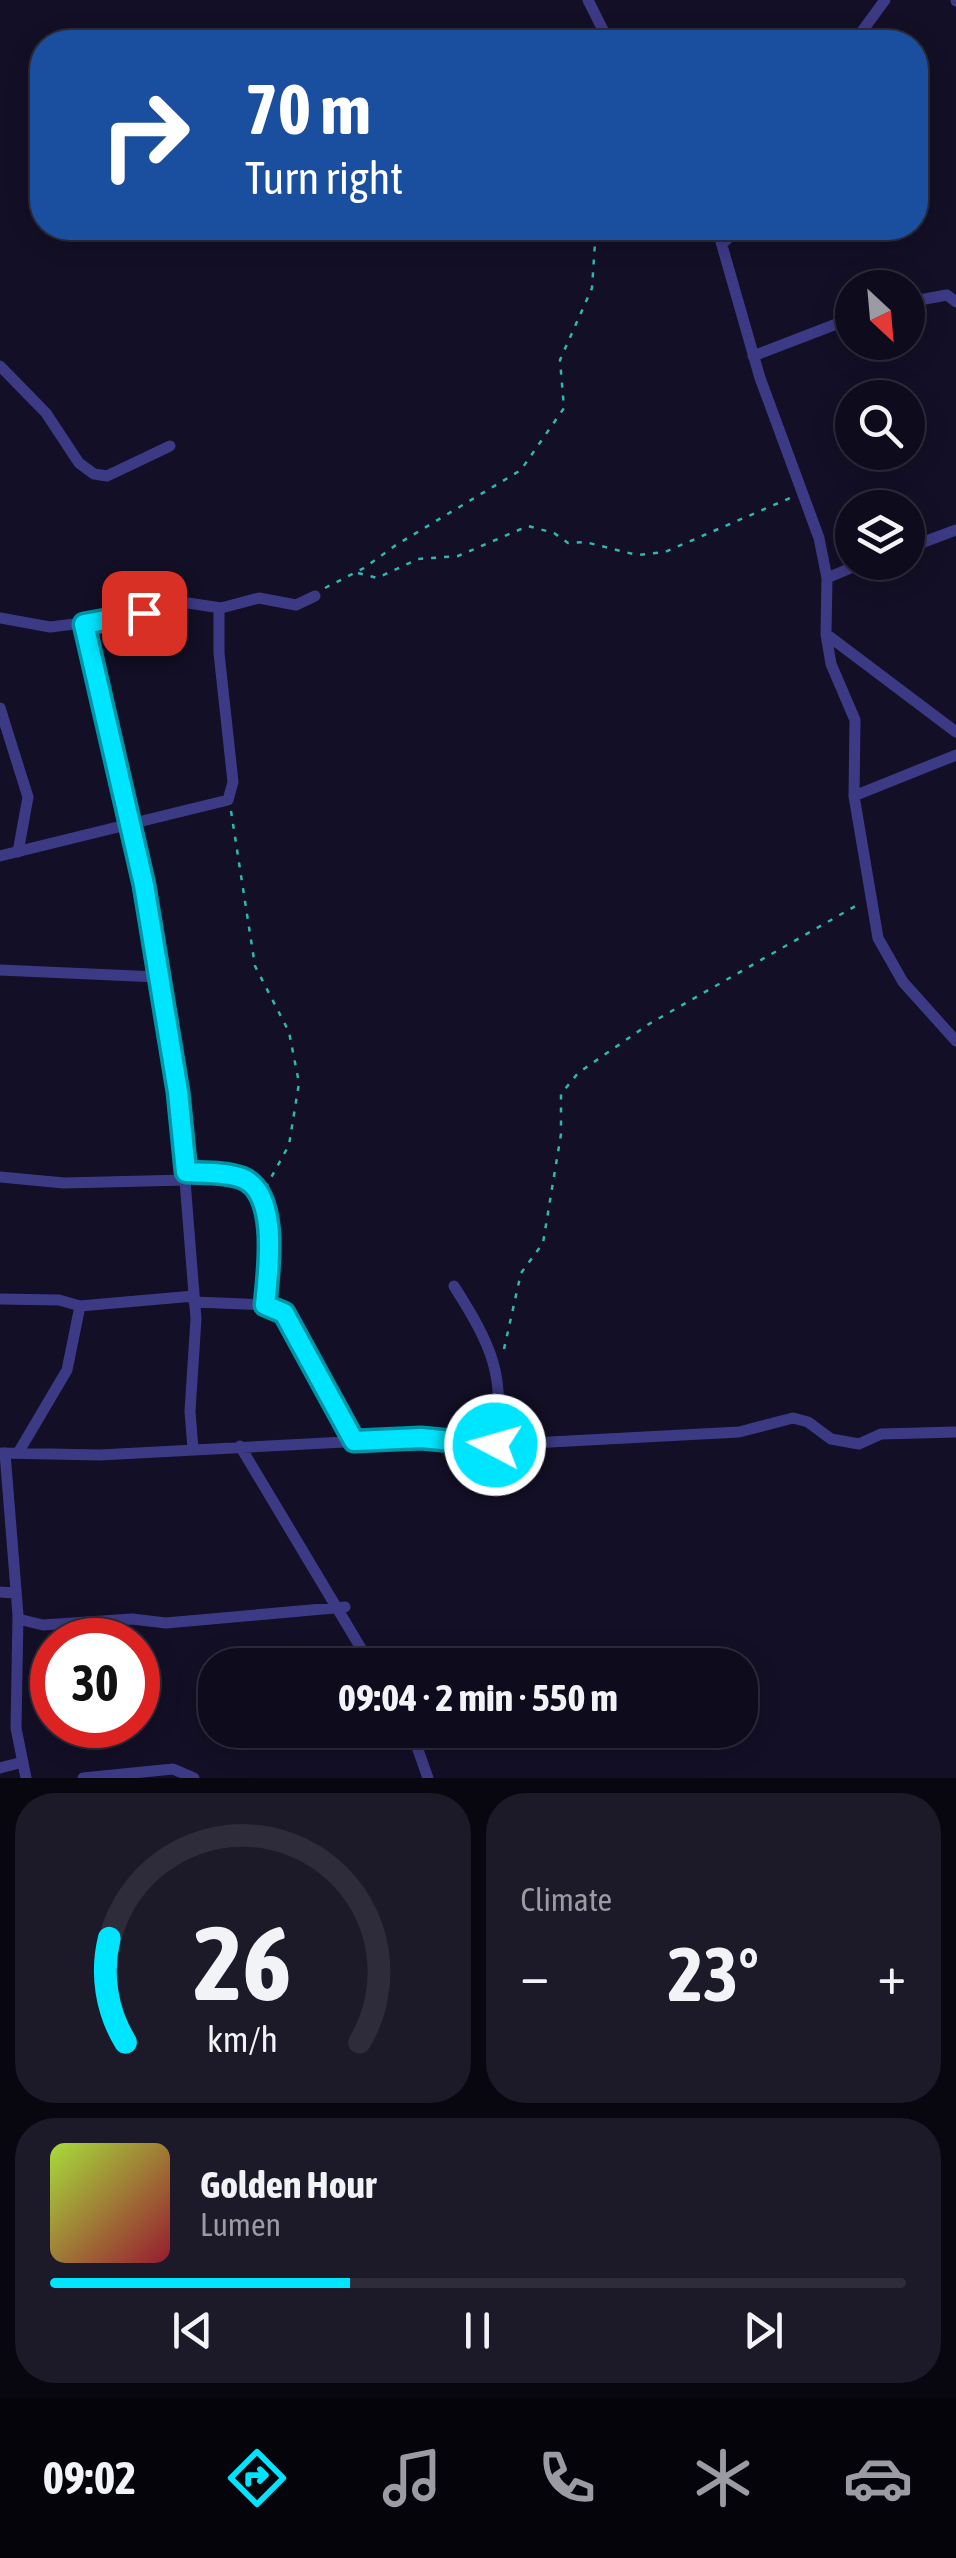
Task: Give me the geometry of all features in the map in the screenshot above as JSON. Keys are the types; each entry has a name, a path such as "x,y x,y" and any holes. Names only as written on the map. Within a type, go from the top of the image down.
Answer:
{"street":[{"path":"588,0 603,30"},
{"path":"863,30 885,0"},
{"path":"721,240 753,356 819,538 827,578 826,634 831,664 855,720 854,796 868,897 888,962 956,1040"},
{"path":"722,244 726,240"},
{"path":"925,299 947,295 956,302"},
{"path":"753,356 835,325"},
{"path":"0,366 46,413 80,463 94,474 108,476 170,446"},
{"path":"925,542 956,530"},
{"path":"827,578 835,575"},
{"path":"0,618 50,627 188,603 219,608 260,598 296,605 315,596"},
{"path":"0,856 228,800 233,782 219,653 219,608"},
{"path":"84,624 130,821 178,1092 194,1299 193,1449"},
{"path":"826,634 956,732"},
{"path":"0,708 28,797 18,852"},
{"path":"854,796 956,755"},
{"path":"0,970 158,977"},
{"path":"0,1177 64,1183 240,1177 261,1195 267,1210 269,1265 265,1305"},
{"path":"454,1286 494,1359 499,1421 495,1445"},
{"path":"0,1299 59,1300 80,1306 194,1299 265,1305 284,1313 354,1441"},
{"path":"26,1778 16,1728 18,1619 8,1453 67,1370 80,1306"},
{"path":"8,1453 100,1455 421,1438 495,1445 739,1432 793,1418 808,1422 831,1438 859,1444 881,1434 956,1432"},
{"path":"240,1446 362,1648"},
{"path":"0,1592 16,1593"},
{"path":"18,1619 43,1624 132,1618 166,1623 340,1608"},
{"path":"417,1748 428,1778"},
{"path":"0,1768 23,1762"},
{"path":"83,1778 174,1769 194,1778"}],"path":[{"path":"315,596 520,470 564,408 560,360 592,288 595,240"},
{"path":"356,572 377,578 418,559 458,556 528,526 568,543 585,542 637,556 665,552 801,493"},
{"path":"228,800 237,830 255,966 288,1032 299,1083 289,1145 261,1195"},
{"path":"494,1359 508,1340 521,1273 543,1243 561,1134 560,1101 570,1083 600,1056 649,1024 868,897"}],"route":[{"path":"144,613 84,624 144,885 178,1092 186,1172 240,1177 253,1184 261,1195 267,1210 269,1265 265,1305 284,1313 354,1441 421,1438 495,1445"}]}
